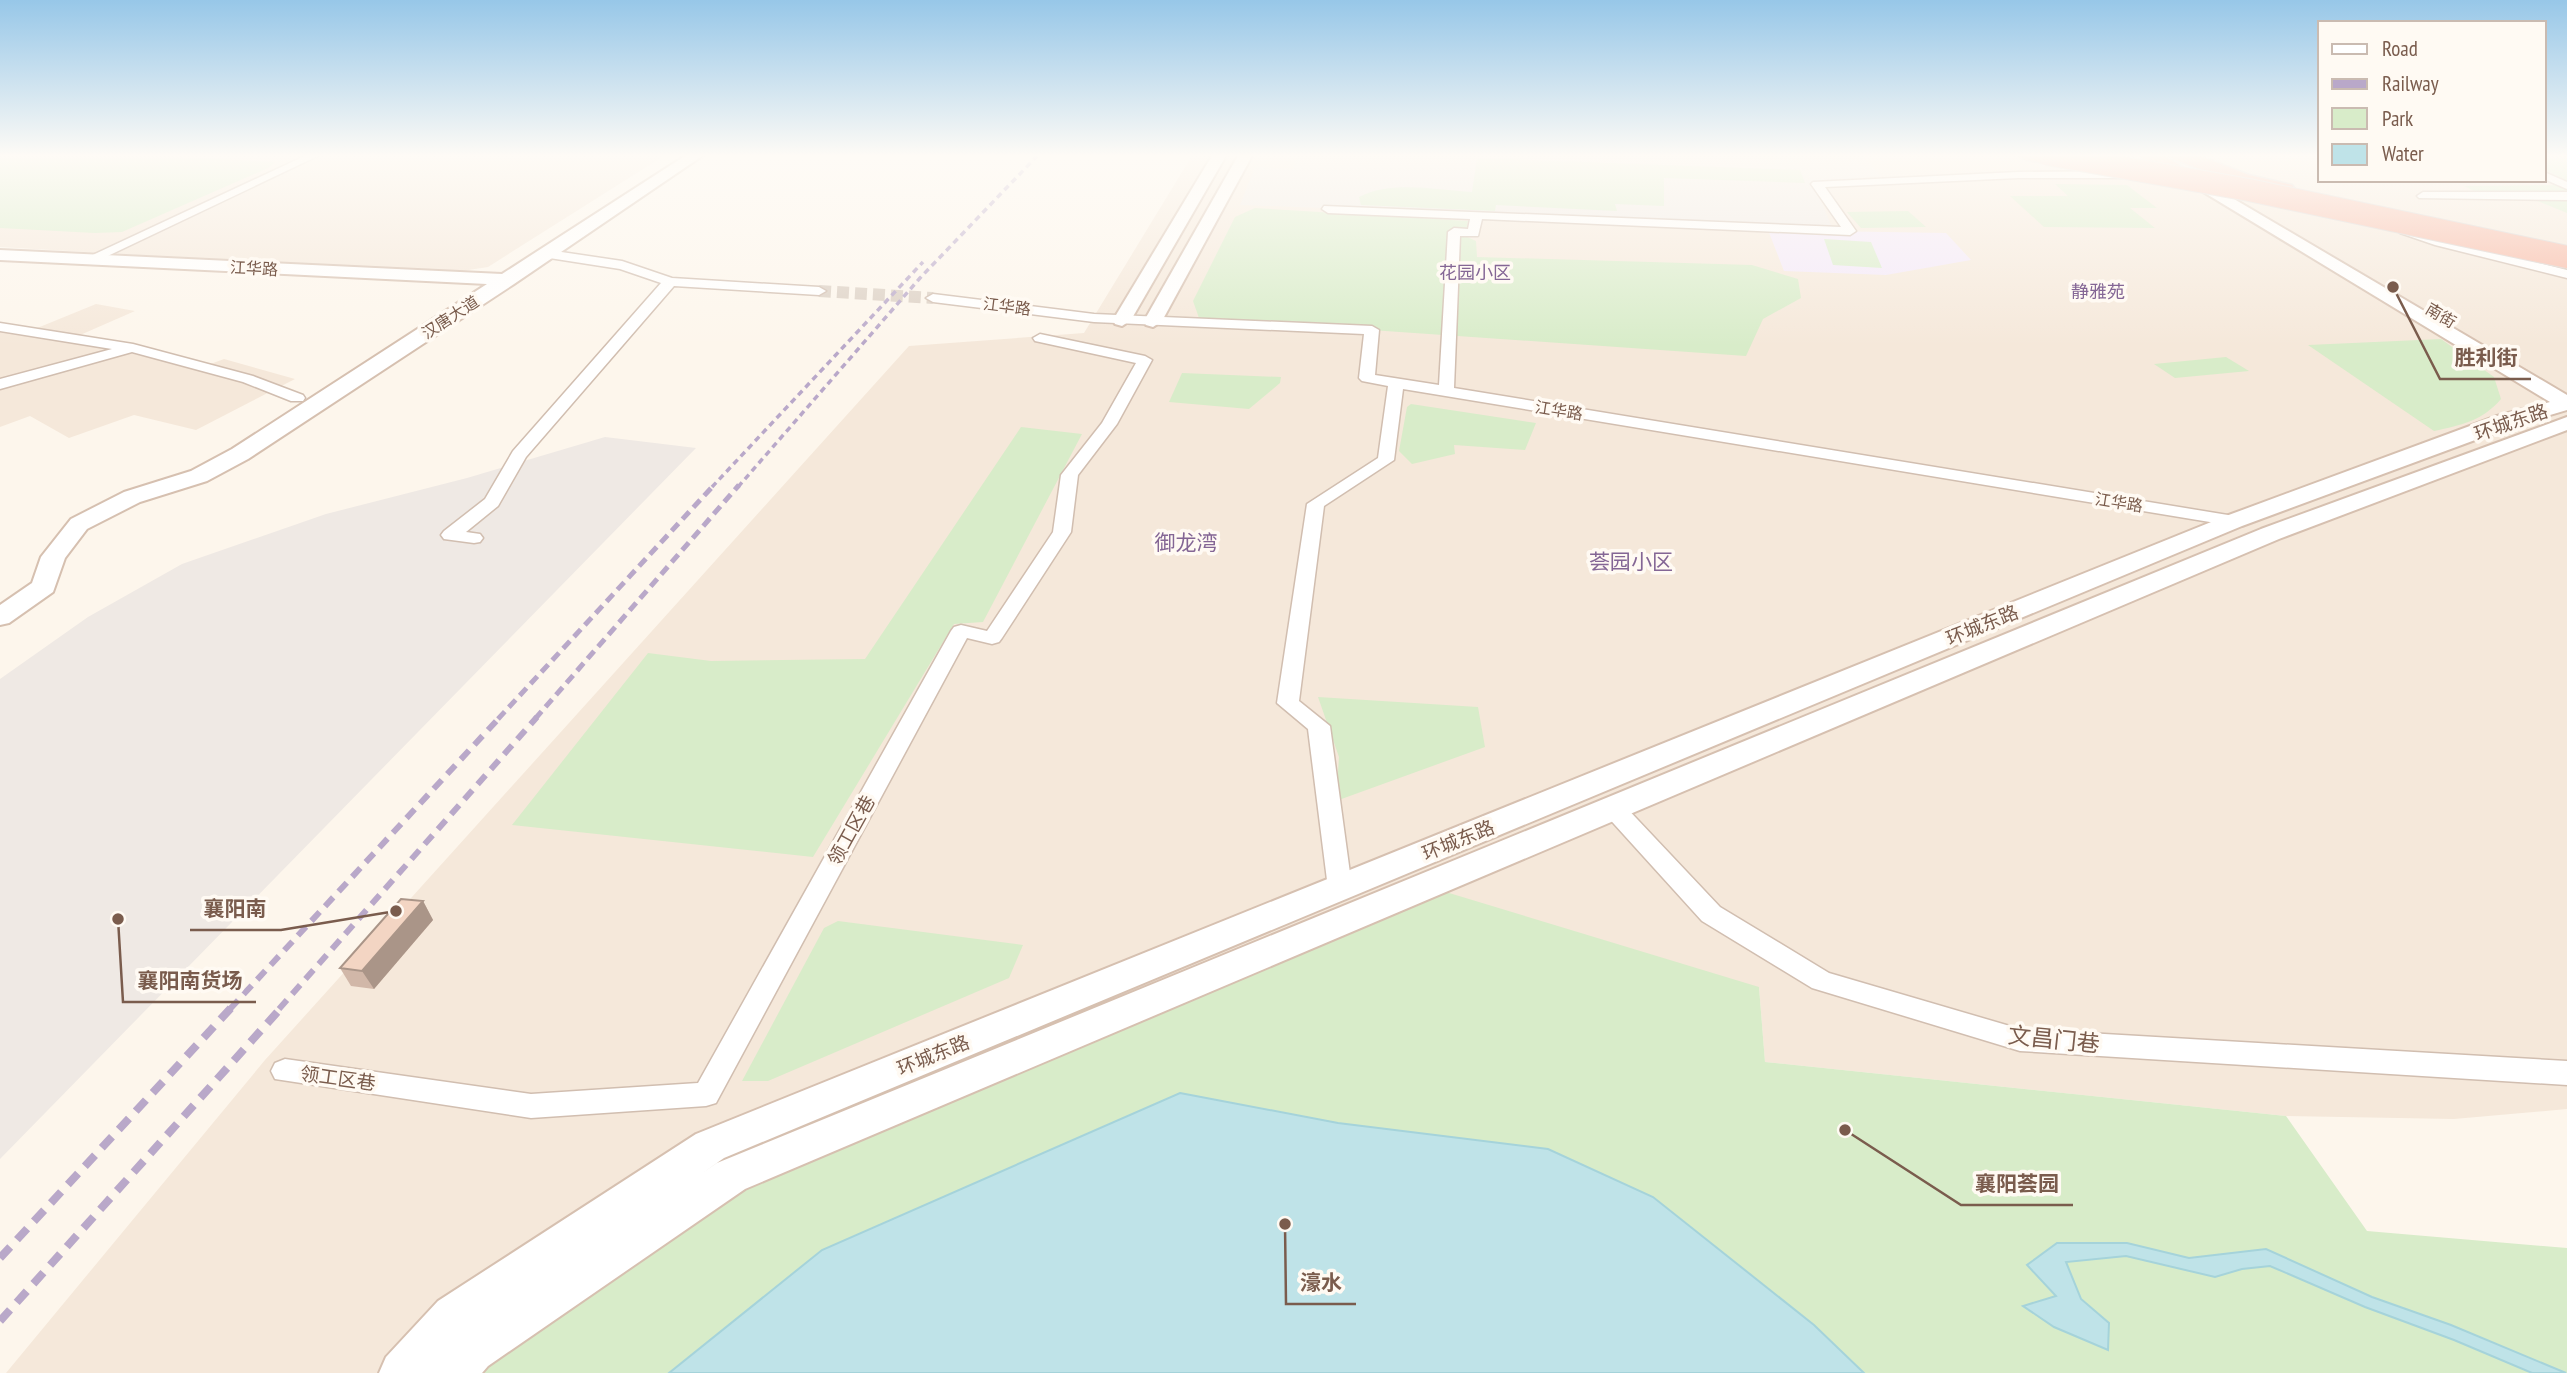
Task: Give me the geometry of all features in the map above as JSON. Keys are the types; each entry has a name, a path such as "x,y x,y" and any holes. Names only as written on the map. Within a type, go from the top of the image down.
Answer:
{"highway":[{"path":"2364,218 2567,255"},
{"path":"2386,218 2567,255"},
{"path":"2399,218 2567,255"},
{"path":"2411,218 2567,255"}],"main road":[{"name":"汉唐大道","path":"44,587 53,557 79,524 132,497 199,477 240,454 587,218"},
{"name":"汉唐大道","path":"199,477 204,456 467,290 508,280 602,218"},
{"path":"1122,320 1182,218"},
{"path":"1153,321 1210,218"},
{"name":"南街","path":"2256,218 2567,404"},
{"name":"南街","path":"2279,218 2567,391"},
{"path":"2286,218 2289,224"},
{"name":"江华路","path":"0,255 488,285"},
{"name":"江华路","path":"0,265 467,290"},
{"path":"2487,356 2512,381 2517,403 2517,429 2567,437"},
{"path":"2535,371 2567,381"},
{"name":"环城东路","path":"453,1373 472,1350 731,1176 2270,534 2517,429 2567,404"},
{"name":"环城东路","path":"402,1373 453,1316 709,1146 2234,522 2459,440 2567,423"},
{"path":"0,604 44,587"},
{"path":"0,617 44,587"}],"street":[{"path":"88,260 179,218"},
{"path":"1446,392 1454,232 1474,233 1476,218"},
{"path":"1548,218 1850,231 1841,218"},
{"path":"2378,221 2439,243 2567,274"},
{"path":"548,254 622,265 670,282 819,291"},
{"path":"474,538 450,535 492,502 519,455 670,282"},
{"name":"江华路","path":"933,298 1122,320 1373,330 1367,378 2234,522"},
{"name":"领工区巷","path":"285,1071 531,1106 706,1094 961,631 992,638 1062,532 1070,475 1109,424 1144,360 1040,338 1069,314"},
{"path":"0,327 133,348 247,379 297,398"},
{"path":"0,384 133,348"},
{"path":"1340,888 1319,726 1288,703 1316,504 1386,460 1396,384"},
{"name":"文昌门巷","path":"1613,808 1711,914 1821,981 2020,1040 2567,1073"}],"shaded area":[{"path":"0,218 566,218 488,267 449,273 0,247"},
{"path":"1154,218 2567,218 2567,1109 2454,1119 2286,1116 1765,1062 1759,987 822,1250 669,1373 6,1373 265,1060 909,346 1084,333"},
{"path":"1592,218 1828,218 1832,227"},
{"path":"1768,230 1946,233 1971,260 1886,275 1784,271"},
{"path":"96,304 135,311 71,339 197,369 224,359 295,379 196,430 134,415 69,438 30,416 0,427 0,330 25,333"},
{"path":"605,437 696,448 0,1159 0,679 88,617 182,564 326,514 467,478"}],"green space":[{"path":"0,218 154,218 122,232 0,228"},
{"path":"1234,218 1420,218 1468,221 1465,236 1476,241 1477,257 1752,265 1798,279 1801,298 1763,319 1746,356 1199,318 1193,301"},
{"path":"1852,218 1916,218 1926,227 1861,228"},
{"path":"2034,218 2143,218 2155,228 2044,227"},
{"path":"1824,239 1871,242 1882,268 1833,265"},
{"path":"2441,339 2494,377 2501,399 2479,417 2434,431 2308,345"},
{"path":"2226,357 2249,371 2175,378 2154,364"},
{"path":"1182,373 1281,377 1280,383 1249,409 1169,402"},
{"path":"1411,404 1536,423 1525,450 1454,445 1455,454 1412,464 1399,451 1407,407"},
{"path":"1021,427 1082,434 983,622 954,624 813,857 512,825 648,653 711,661 865,659"},
{"path":"1318,697 1478,707 1485,747 1336,801 1339,757"},
{"path":"1426,886 1759,987 1765,1062 2286,1116 2367,1231 2567,1248 2567,1373 1864,1373 1814,1325 1653,1197 1548,1149 1338,1123 1180,1093 822,1250 669,1373 453,1373 731,1176"},
{"path":"838,921 1023,945 1009,978 768,1081 742,1081 824,928"}],"water":[{"path":"1180,1093 1338,1123 1548,1149 1653,1197 1814,1325 1864,1373 669,1373 822,1250"},
{"path":"2057,1243 2127,1243 2189,1258 2266,1249 2372,1297 2451,1325 2566,1373 2532,1373 2270,1266 2242,1269 2215,1277 2126,1256 2066,1262 2081,1299 2109,1323 2108,1350 2054,1327 2023,1306 2056,1296 2027,1265"}],"building":[{"path":"401,899 423,901 362,971 340,968"}],"tunnel":[{"path":"819,291 933,298"}],"railway":[{"path":"738,487 920,278 978,218"},
{"path":"712,487 923,262"},
{"path":"498,719 714,485"},
{"path":"535,719 739,485"},
{"path":"230,1009 500,717"},
{"path":"279,1009 537,717"},
{"path":"0,1258 231,1008"},
{"path":"0,1321 281,1008"}],"place":[{"name":"胜利街","path":"2393,287"},
{"name":"襄阳南","path":"396,911"},
{"name":"襄阳南货场","path":"118,919"},
{"name":"襄阳荟园","path":"1845,1130"},
{"name":"濠水","path":"1285,1224"}],"district":[{"name":"花园小区","path":"1475,272"},
{"name":"静雅苑","path":"2098,291"},
{"name":"御龙湾","path":"1186,542"},
{"name":"荟园小区","path":"1631,561"}]}
